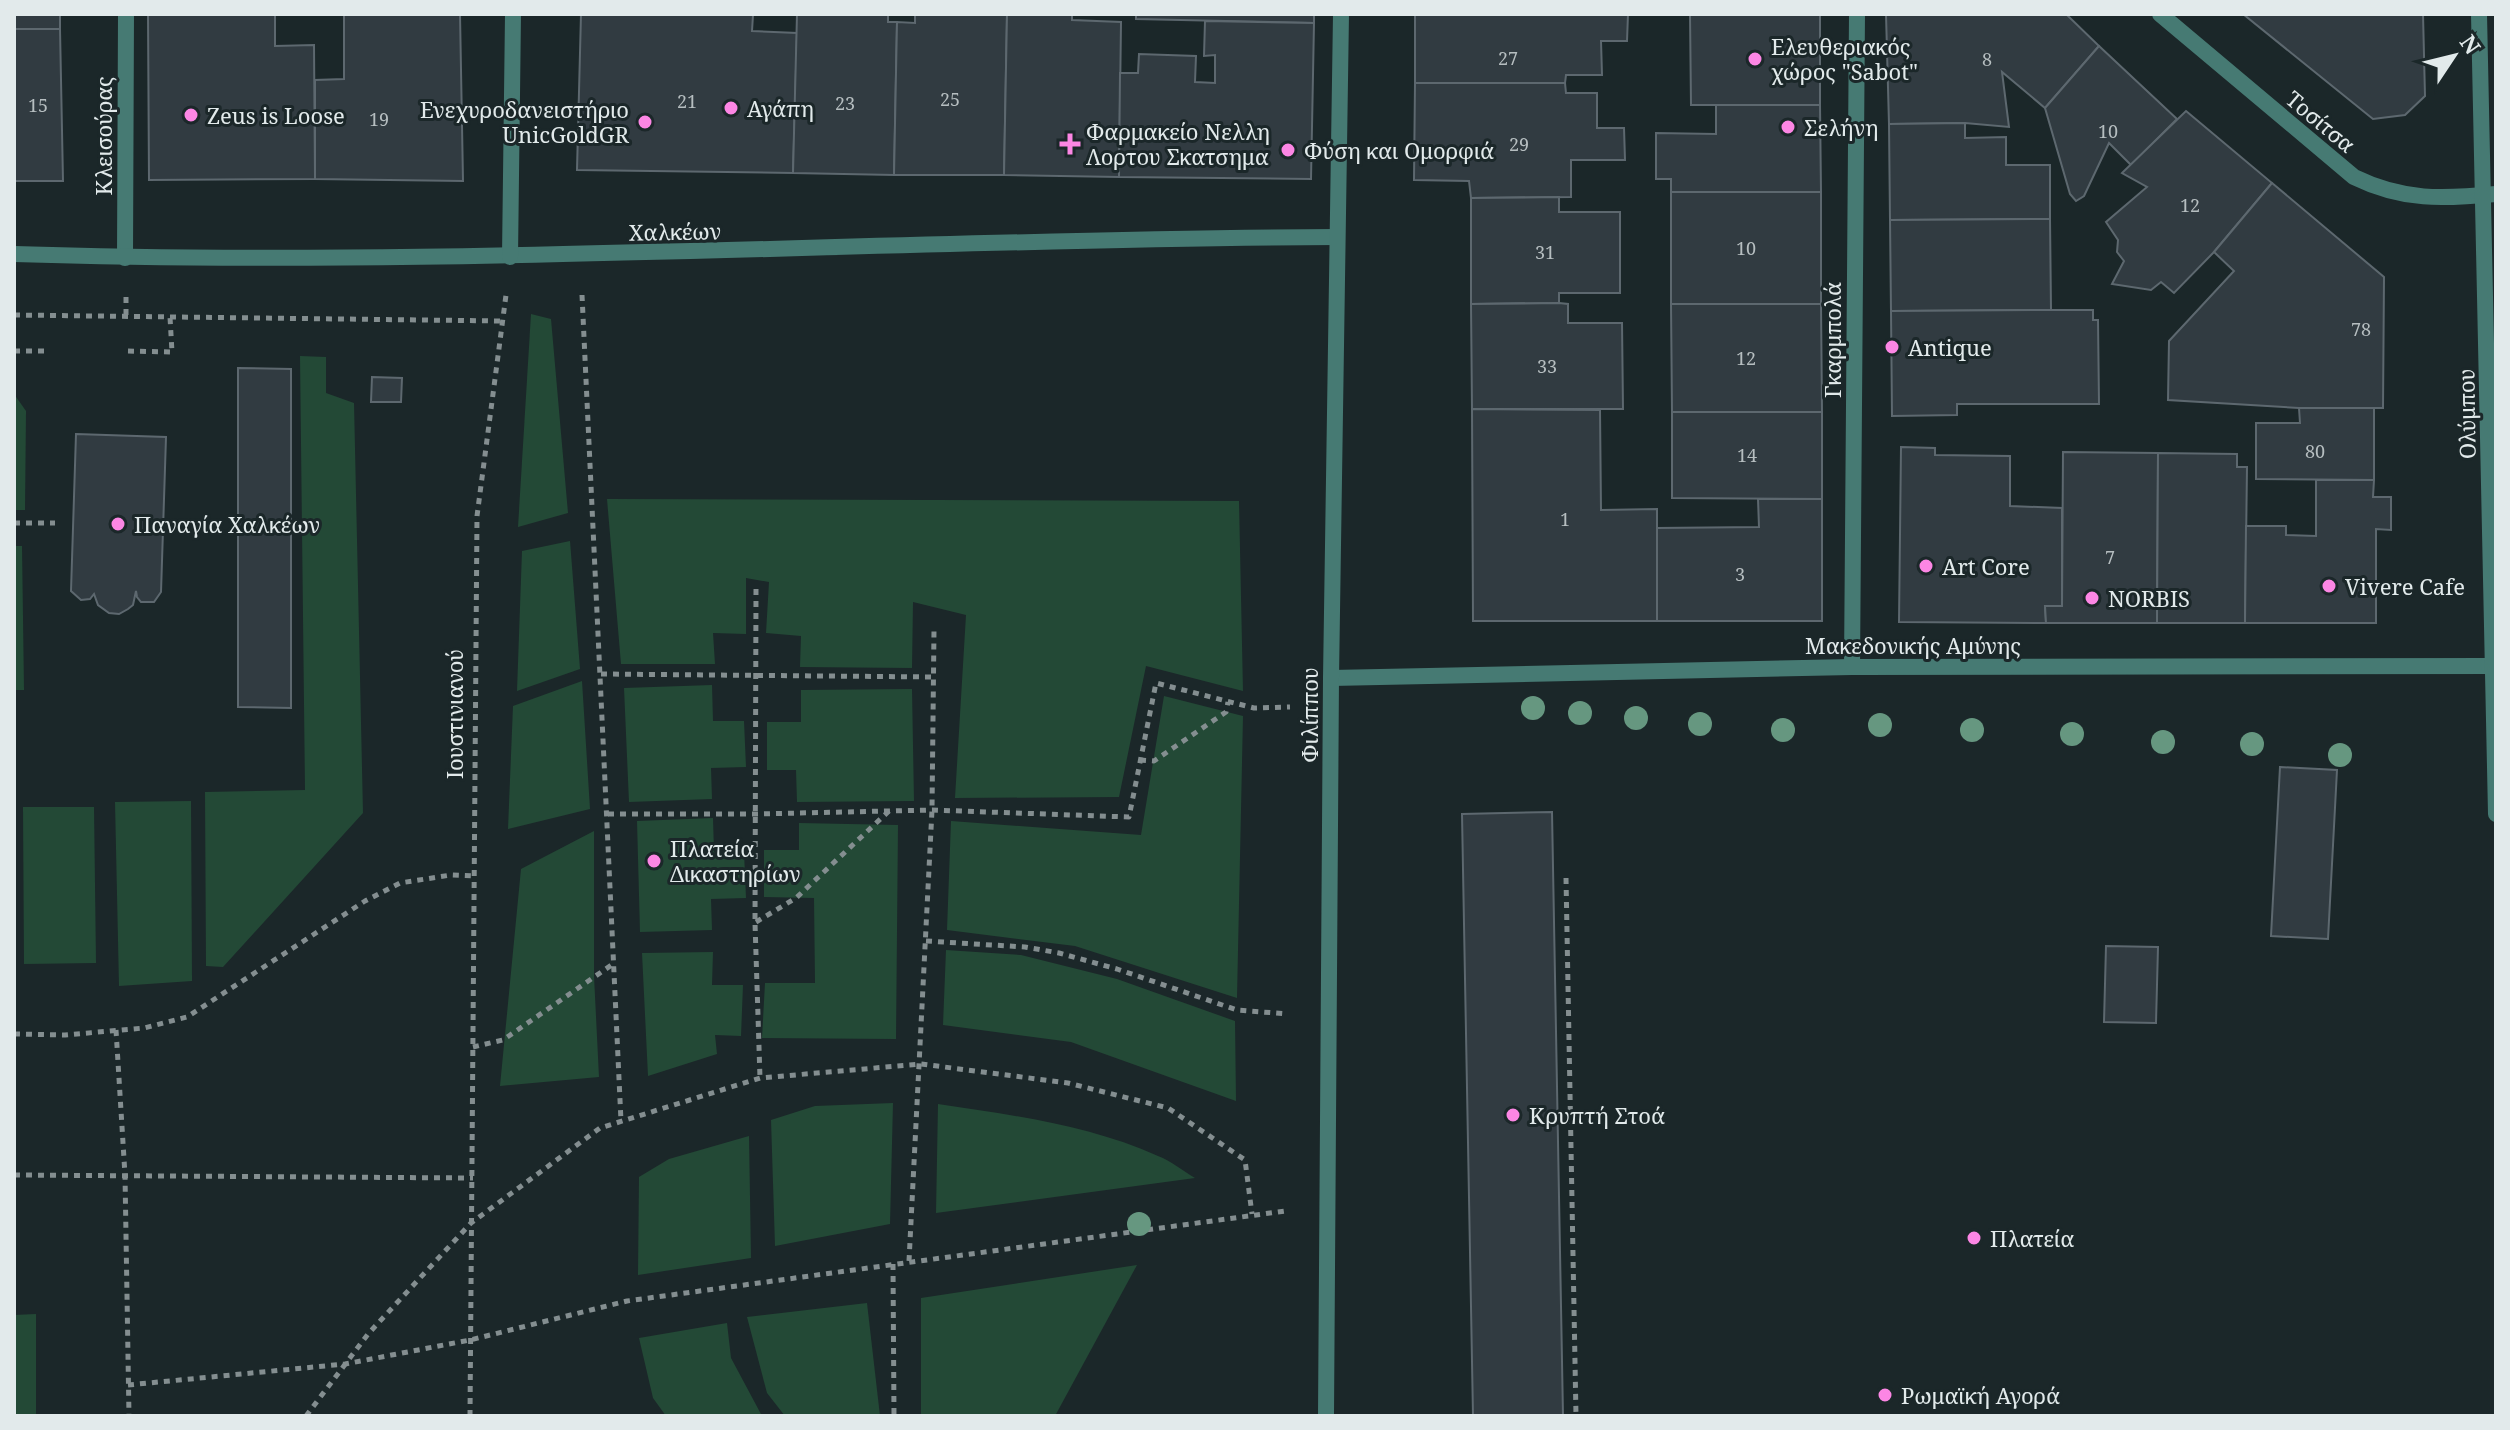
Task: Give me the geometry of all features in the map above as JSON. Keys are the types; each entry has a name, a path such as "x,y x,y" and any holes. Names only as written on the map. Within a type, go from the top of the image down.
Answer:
{"street":[{"name":"Κλεισούρας","path":"125,258 126,14"},
{"path":"510,257 513,14"},
{"name":"Φιλίππου","path":"1326,1416 1331,678 1341,14"},
{"name":"Γκαρμπολά","path":"1852,667 1857,14"},
{"name":"Τοσίτσα","path":"2160,14 2354,177 2414,197 2489,194"},
{"name":"Ολύμπου","path":"2479,14 2489,194 2496,814"},
{"name":"Χαλκέων","path":"14,254 125,258 510,257 1337,237"},
{"name":"Μακεδονικής Αμύνης","path":"1331,678 1852,667 2494,666"}],"path":[{"path":"580,256 621,1121"},
{"name":"Ιουστινιανού","path":"470,1416 477,516 510,257"},
{"path":"14,315 503,321"},
{"path":"128,351 172,355 170,317"},
{"path":"14,351 48,351"},
{"path":"14,523 55,523"},
{"path":"756,589 755,923 760,1078"},
{"path":"909,1261 932,810 934,630"},
{"path":"601,674 935,677"},
{"path":"608,814 932,810 1129,817 1156,683 1254,708 1331,706"},
{"path":"1140,760 1154,761 1226,712 1228,702"},
{"path":"755,923 796,898 889,810"},
{"path":"14,1034 65,1035 144,1028 187,1017 365,901 400,883 451,875 475,876"},
{"path":"1566,878 1576,1416"},
{"path":"926,941 1025,947 1117,969 1237,1010 1329,1017"},
{"path":"473,1047 503,1040 614,963"},
{"path":"116,1030 125,1175 129,1416"},
{"path":"306,1416 368,1334 471,1223 600,1128 760,1078 921,1064 1068,1083 1168,1108 1245,1160 1252,1214"},
{"path":"14,1175 473,1178"},
{"path":"128,1385 345,1364 470,1340 627,1301 1252,1214 1327,1208"},
{"path":"893,1264 894,1416"}],"green space":[{"path":"531,314 551,319 568,513 518,527"},
{"path":"300,356 326,357 326,393 354,403 363,813 223,967 206,966 205,792 305,790"},
{"path":"14,394 26,411 25,510 14,510"},
{"path":"607,499 1239,501 1243,691 1146,666 1119,797 955,798 966,615 913,602 912,668 800,667 801,636 766,633 769,582 746,578 746,634 713,633 715,664 621,664"},
{"path":"570,541 580,669 517,691 522,551"},
{"path":"14,546 22,546 24,690 14,690"},
{"path":"582,681 590,809 508,829 513,706"},
{"path":"712,685 713,721 744,721 746,767 711,768 712,799 629,802 624,688"},
{"path":"912,689 914,801 797,802 796,770 767,770 767,722 801,722 801,690"},
{"path":"1164,696 1243,716 1237,998 1075,946 947,930 951,821 1141,835"},
{"path":"191,801 192,981 119,986 115,802"},
{"path":"23,807 94,807 96,963 24,964"},
{"path":"713,818 714,852 744,852 746,898 711,899 712,930 640,932 637,821"},
{"path":"799,823 898,825 896,1039 762,1038 765,983 815,983 814,898 764,897 764,850 799,850"},
{"path":"594,831 594,976 599,1077 500,1086 521,869"},
{"path":"946,950 1021,955 1117,979 1235,1021 1236,1101 1071,1042 943,1025"},
{"path":"713,952 712,985 743,985 741,1036 715,1035 717,1054 648,1076 642,953"},
{"path":"893,1103 890,1224 775,1246 771,1120 815,1106"},
{"path":"938,1104 1050,1122 1105,1136 1163,1158 1195,1178 936,1213"},
{"path":"749,1136 751,1258 638,1275 639,1177 669,1159"},
{"path":"1137,1265 1055,1416 921,1415 921,1298"},
{"path":"867,1303 880,1416 785,1416 767,1393 747,1317"},
{"path":"36,1314 36,1416 14,1416 14,1315"},
{"path":"727,1323 731,1358 762,1416 666,1416 653,1398 639,1338"}],"building":[{"path":"14,14 60,14 60,29 14,29"},
{"path":"148,14 275,14 275,46 314,45 315,179 149,180"},
{"path":"344,14 460,14 463,181 315,179 315,80 344,79"},
{"path":"581,14 753,15 752,31 797,33 793,173 577,170"},
{"path":"797,14 888,14 888,22 897,22 894,175 793,173"},
{"path":"915,14 1007,14 1004,175 894,175 897,22 915,23"},
{"path":"1007,14 1072,14 1072,20 1121,22 1119,177 1004,175"},
{"path":"1136,14 1314,14 1314,23 1136,19"},
{"path":"1415,14 1628,14 1627,41 1601,41 1602,75 1566,75 1565,83 1415,83"},
{"name":"Ελευθεριακός χώρος \"Sabot\"","path":"1690,14 1820,14 1820,105 1691,105"},
{"path":"1886,14 2066,14 2099,46 2045,108 2002,72 2009,127 1965,123 1889,124"},
{"path":"2243,14 2423,14 2425,96 2405,115 2373,119"},
{"path":"1205,21 1314,23 1311,179 1119,177 1120,73 1138,73 1139,54 1196,56 1195,82 1215,83 1215,55 1204,56"},
{"path":"14,29 60,29 63,181 14,181"},
{"path":"2099,46 2177,119 2131,165 2109,143 2084,196 2076,201 2070,194 2045,108"},
{"path":"1415,83 1565,83 1566,93 1597,93 1597,128 1624,128 1625,160 1571,160 1571,197 1471,198 1469,181 1414,180"},
{"path":"1716,105 1820,105 1821,192 1671,192 1671,179 1656,179 1656,133 1716,134"},
{"path":"2186,111 2272,183 2214,252 2174,293 2161,282 2151,290 2112,284 2124,261 2117,252 2118,240 2106,222 2147,187 2122,173"},
{"path":"1965,123 1965,138 2006,137 2006,165 2050,165 2050,219 1890,220 1889,124"},
{"path":"2272,183 2384,277 2383,408 2299,408 2168,400 2169,341 2234,271 2214,252"},
{"path":"1671,192 1821,192 1821,304 1671,304"},
{"path":"1559,197 1559,212 1620,212 1620,293 1559,293 1559,303 1471,304 1471,198"},
{"path":"2050,219 2051,310 1891,311 1890,220"},
{"path":"1471,304 1568,304 1568,323 1622,323 1623,409 1472,409"},
{"path":"1671,304 1821,304 1822,412 1672,412"},
{"path":"2093,310 2093,320 2098,320 2099,404 1957,404 1957,415 1892,416 1891,311"},
{"path":"238,368 291,369 291,708 238,707"},
{"path":"372,377 402,378 401,402 371,402"},
{"path":"2299,408 2374,408 2374,480 2256,479 2256,423 2300,423"},
{"path":"1472,409 1600,410 1601,510 1657,509 1657,621 1473,621"},
{"path":"1672,412 1822,412 1822,499 1672,498"},
{"name":"Παναγία Χαλκέων","path":"76,434 166,437 161,592 154,602 141,602 136,591 133,605 119,614 109,613 98,605 94,594 90,599 81,600 71,591"},
{"path":"1901,447 1935,448 1935,455 2010,456 2010,506 2062,508 2062,606 2045,606 2046,623 1899,622"},
{"path":"2063,452 2158,453 2157,623 2046,623 2045,606 2062,606"},
{"path":"2158,453 2237,454 2237,467 2247,467 2245,623 2157,623"},
{"path":"2316,480 2374,480 2373,497 2391,497 2391,530 2376,529 2376,623 2245,623 2246,526 2286,526 2286,535 2316,536"},
{"path":"1758,499 1822,499 1822,621 1657,621 1657,528 1759,527"},
{"path":"2280,767 2337,770 2328,939 2271,936"},
{"name":"Κρυπτή Στοά","path":"1552,812 1563,1416 1473,1416 1462,814"},
{"path":"2106,946 2158,947 2156,1023 2104,1022"}],"place":[{"name":"Ελευθεριακός χώρος \"Sabot\"","path":"1755,59"},
{"name":"Αγάπη","path":"731,108"},
{"name":"Zeus is Loose","path":"191,115"},
{"name":"Ενεχυροδανειστήριο UnicGoldGR","path":"645,122"},
{"name":"Σελήνη","path":"1788,127"},
{"name":"Φαρμακείο Νελλη Λορτου Σκατσημα","path":"1070,144"},
{"name":"Φύση και Ομορφιά","path":"1288,150"},
{"name":"Antique","path":"1892,347"},
{"name":"Παναγία Χαλκέων","path":"118,524"},
{"name":"Art Core","path":"1926,566"},
{"name":"Vivere Cafe","path":"2329,586"},
{"name":"NORBIS","path":"2092,598"},
{"name":"Πλατεία Δικαστηρίων","path":"654,861"},
{"name":"Κρυπτή Στοά","path":"1513,1115"},
{"name":"Πλατεία","path":"1974,1238"},
{"name":"Ρωμαϊκή Αγορά","path":"1885,1395"}]}
